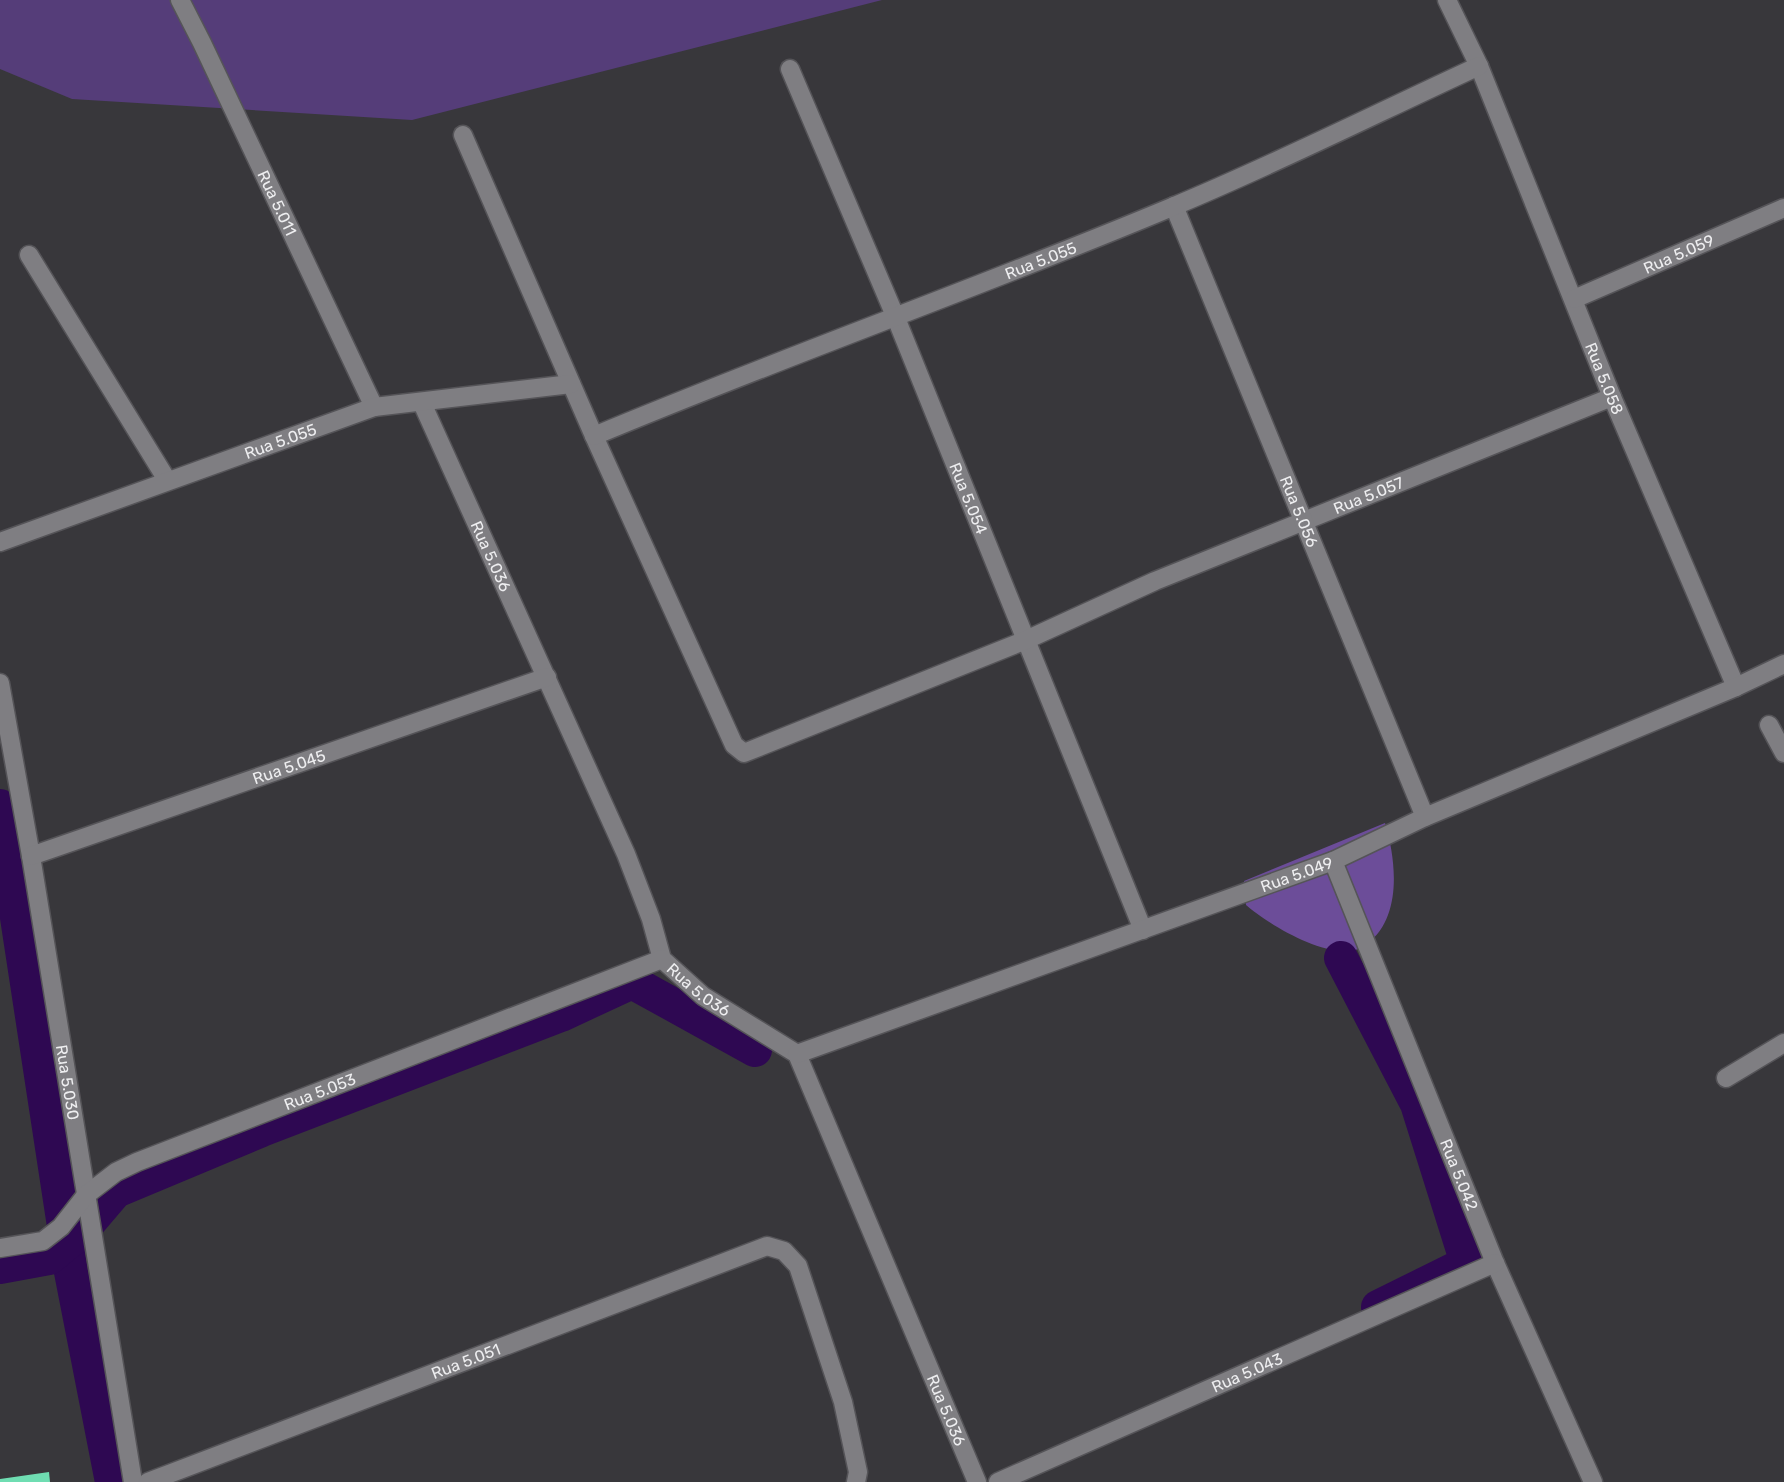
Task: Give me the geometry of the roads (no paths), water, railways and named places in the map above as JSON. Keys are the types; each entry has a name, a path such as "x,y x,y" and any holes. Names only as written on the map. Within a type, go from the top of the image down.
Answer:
{"street":[{"name":"Rua 5.011","path":"180,0 374,407"},
{"name":"Rua 5.058","path":"1447,0 1479,66 1612,397 1736,687"},
{"name":"Rua 5.055","path":"594,436 717,385 896,318 1174,206 1479,66"},
{"name":"Rua 5.054","path":"790,69 896,318 1143,930"},
{"path":"463,135 594,436"},
{"name":"Rua 5.056","path":"1174,206 1302,523 1425,817"},
{"name":"Rua 5.059","path":"1574,299 1784,208"},
{"path":"29,255 167,480"},
{"name":"Rua 5.055","path":"0,542 374,407 571,384"},
{"name":"Rua 5.057","path":"594,436 734,745 744,753 1026,640 1155,581 1612,397"},
{"name":"Rua 5.036","path":"422,403 626,854 651,919 662,959 703,996 797,1054 977,1482"},
{"name":"Rua 5.049","path":"797,1054 1333,861 1425,817 1736,687 1784,664"},
{"name":"Rua 5.045","path":"31,856 547,677"},
{"name":"Rua 5.030","path":"0,683 31,856 133,1482"},
{"path":"1768,725 1784,753"},
{"name":"Rua 5.042","path":"1333,861 1495,1263 1593,1482"},
{"name":"Rua 5.053","path":"0,1248 43,1241 62,1227 86,1195 116,1172 137,1162 662,959"},
{"path":"1726,1078 1784,1043"},
{"name":"Rua 5.051","path":"148,1482 767,1246 784,1251 798,1266 843,1402 858,1472 856,1482"},
{"name":"Rua 5.043","path":"998,1482 1495,1263"}],"waterway":[{"path":"0,806 71,1272 112,1482"},
{"path":"1341,958 1417,1104 1467,1263 1378,1307"},
{"path":"0,1267 49,1258 81,1232 116,1191 262,1130 561,1015 632,982 755,1050"}]}
